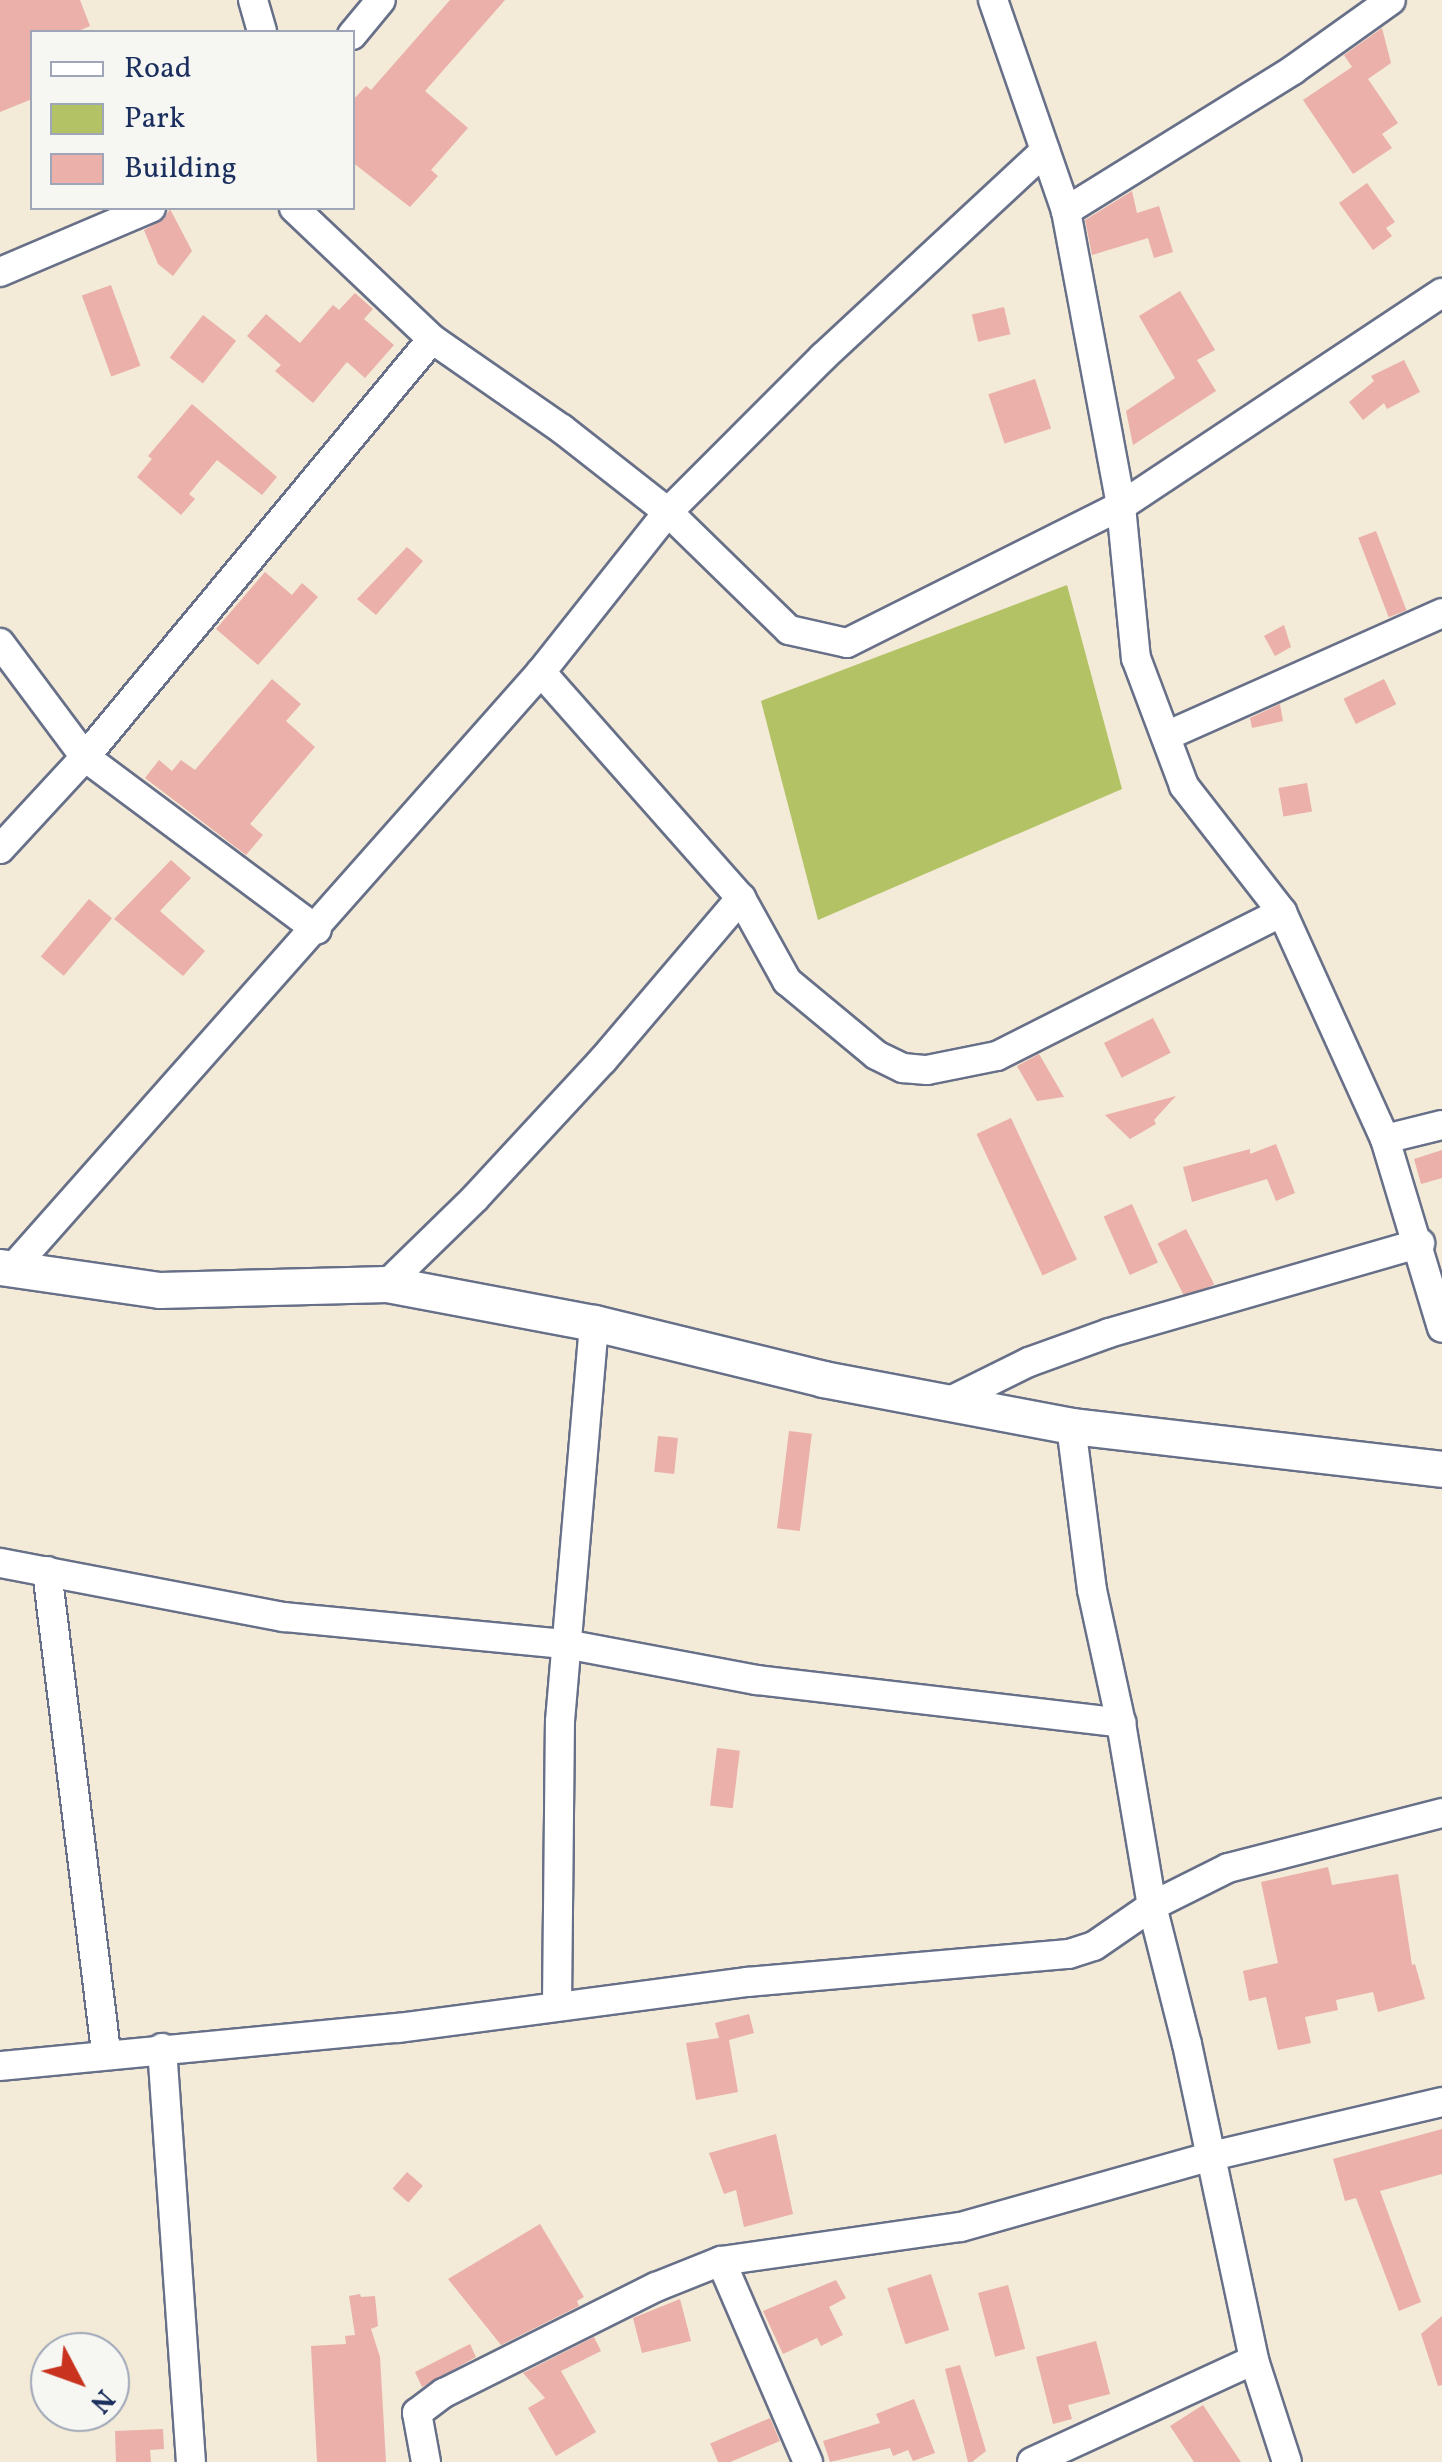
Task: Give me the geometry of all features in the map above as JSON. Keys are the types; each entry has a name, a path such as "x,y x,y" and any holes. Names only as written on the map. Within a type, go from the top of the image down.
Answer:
{"street":[{"path":"253,0 261,30"},
{"path":"355,31 381,0"},
{"path":"993,0 1066,211 1121,506 1136,658 1184,786 1282,912 1386,1140 1420,1242 1442,1328"},
{"path":"1066,211 1293,70 1391,0"},
{"path":"6,1269 317,930 542,672 668,512 823,356 1045,150"},
{"path":"0,272 146,210"},
{"path":"296,210 432,340 562,430 668,512 789,630 847,643 1121,506 1442,293"},
{"path":"0,849 86,756 432,340"},
{"path":"1166,736 1442,612"},
{"path":"0,643 86,756 317,930"},
{"path":"542,672 741,898 794,988 876,1055 903,1068 927,1070 997,1056 1282,912"},
{"path":"388,1284 590,1074 741,898"},
{"path":"1386,1140 1442,1126"},
{"path":"946,1403 1030,1362 1109,1333 1420,1242"},
{"path":"6,1269 159,1290 388,1284 594,1323 946,1403 1071,1426 1442,1469"},
{"path":"557,2004 556,1846 566,1644 594,1323"},
{"path":"1071,1426 1092,1590 1121,1723 1152,1906 1212,2156 1254,2360 1287,2462"},
{"path":"0,1562 284,1617 566,1644 757,1680 1121,1723"},
{"path":"47,1570 106,2054"},
{"path":"0,2066 398,2028 557,2004 747,1982 1069,1954 1094,1946 1152,1906 1228,1868 1442,1814"},
{"path":"162,2048 191,2462"},
{"path":"426,2462 417,2414 444,2393 656,2286 720,2261 961,2227 1212,2156 1442,2102"},
{"path":"720,2261 808,2462"},
{"path":"1032,2462 1254,2360"}],"green space":[{"path":"1067,585 1122,789 818,920 761,701"}],"building":[{"path":"0,0 80,0 90,26 81,30 30,30 30,100 0,112"},
{"path":"450,0 505,0 425,91 468,128 431,170 438,176 410,207 355,164 355,98 366,86 371,90"},
{"path":"1382,28 1391,63 1368,79 1398,123 1382,134 1392,148 1353,174 1303,100 1352,67 1344,55"},
{"path":"1367,183 1395,222 1386,228 1392,236 1373,250 1339,203"},
{"path":"1132,191 1137,213 1159,206 1173,252 1154,258 1148,238 1092,255 1085,220"},
{"path":"171,210 192,251 173,276 158,264 144,230 164,219"},
{"path":"111,285 140,366 111,376 82,296"},
{"path":"1180,291 1215,350 1197,360 1216,391 1133,445 1126,411 1175,378 1139,316"},
{"path":"355,293 373,309 364,319 394,345 365,378 347,362 313,403 275,371 281,365 247,336 266,314 300,343 333,305 339,310"},
{"path":"1004,307 1010,334 978,342 972,314"},
{"path":"203,315 236,341 203,383 170,358"},
{"path":"1404,360 1420,392 1387,409 1384,403 1363,420 1349,402 1374,381 1371,376"},
{"path":"1035,379 1051,428 1004,444 988,394"},
{"path":"192,404 277,477 262,495 217,460 189,494 195,499 181,515 137,477 152,459 148,456"},
{"path":"1376,531 1406,610 1389,617 1358,538"},
{"path":"407,547 423,561 376,615 357,599"},
{"path":"265,572 292,595 302,583 318,597 258,665 216,629"},
{"path":"1284,625 1291,647 1275,656 1264,636"},
{"path":"272,679 301,704 286,721 315,747 250,824 263,835 246,855 145,778 159,760 172,771 181,760 195,770"},
{"path":"1384,679 1396,704 1356,724 1344,699"},
{"path":"1280,704 1283,721 1252,728 1250,718"},
{"path":"1307,783 1312,812 1283,817 1278,788"},
{"path":"171,860 191,878 160,911 205,951 183,976 114,919"},
{"path":"89,899 112,918 64,976 41,956"},
{"path":"1153,1018 1171,1053 1122,1078 1104,1043"},
{"path":"1039,1054 1064,1097 1037,1101 1017,1066"},
{"path":"1176,1096 1154,1120 1156,1124 1130,1139 1105,1115"},
{"path":"1011,1118 1077,1259 1042,1275 977,1134"},
{"path":"1276,1144 1295,1193 1276,1201 1267,1179 1192,1202 1183,1167 1250,1149 1250,1154"},
{"path":"1442,1150 1442,1178 1421,1184 1414,1159"},
{"path":"1132,1204 1158,1262 1130,1275 1104,1217"},
{"path":"1186,1229 1214,1284 1186,1299 1157,1244"},
{"path":"789,1431 812,1434 800,1531 777,1528"},
{"path":"658,1436 678,1438 674,1474 654,1472"},
{"path":"717,1748 740,1751 733,1808 710,1806"},
{"path":"1328,1867 1332,1885 1398,1874 1412,1965 1415,1964 1425,1999 1378,2012 1373,1992 1336,2000 1338,2010 1305,2017 1311,2043 1278,2050 1266,1997 1249,2001 1243,1971 1278,1963 1261,1882"},
{"path":"749,2014 754,2033 729,2040 738,2092 696,2100 686,2043 719,2038 715,2023"},
{"path":"1442,2129 1442,2174 1380,2191 1421,2302 1399,2311 1356,2198 1345,2201 1333,2159"},
{"path":"776,2134 793,2214 744,2227 736,2190 724,2194 709,2153"},
{"path":"407,2172 423,2186 408,2202 393,2189"},
{"path":"540,2224 584,2297 577,2301 579,2306 501,2345 448,2279"},
{"path":"931,2274 949,2330 905,2344 887,2288"},
{"path":"836,2280 846,2298 829,2307 843,2335 821,2346 817,2338 783,2354 763,2311"},
{"path":"1008,2285 1025,2349 995,2357 978,2293"},
{"path":"349,2296 375,2296 378,2326 371,2329 380,2357 386,2462 317,2462 311,2346 346,2344 345,2336 355,2335"},
{"path":"680,2299 691,2341 642,2353 633,2318"},
{"path":"1442,2316 1442,2385 1438,2386 1421,2334"},
{"path":"594,2337 601,2351 561,2371 596,2432 556,2456 528,2408 545,2398 523,2373"},
{"path":"1096,2341 1110,2394 1068,2405 1072,2419 1053,2424 1036,2357"},
{"path":"470,2344 476,2357 422,2387 415,2372"},
{"path":"960,2365 986,2451 972,2462 968,2462 945,2369"},
{"path":"914,2399 935,2453 913,2461 908,2450 893,2456 890,2448 830,2462 823,2441 880,2423 876,2414"},
{"path":"1203,2405 1241,2462 1194,2462 1170,2426"},
{"path":"770,2418 780,2441 730,2462 718,2462 710,2443"},
{"path":"163,2429 164,2449 150,2450 151,2462 116,2462 115,2432"}]}
